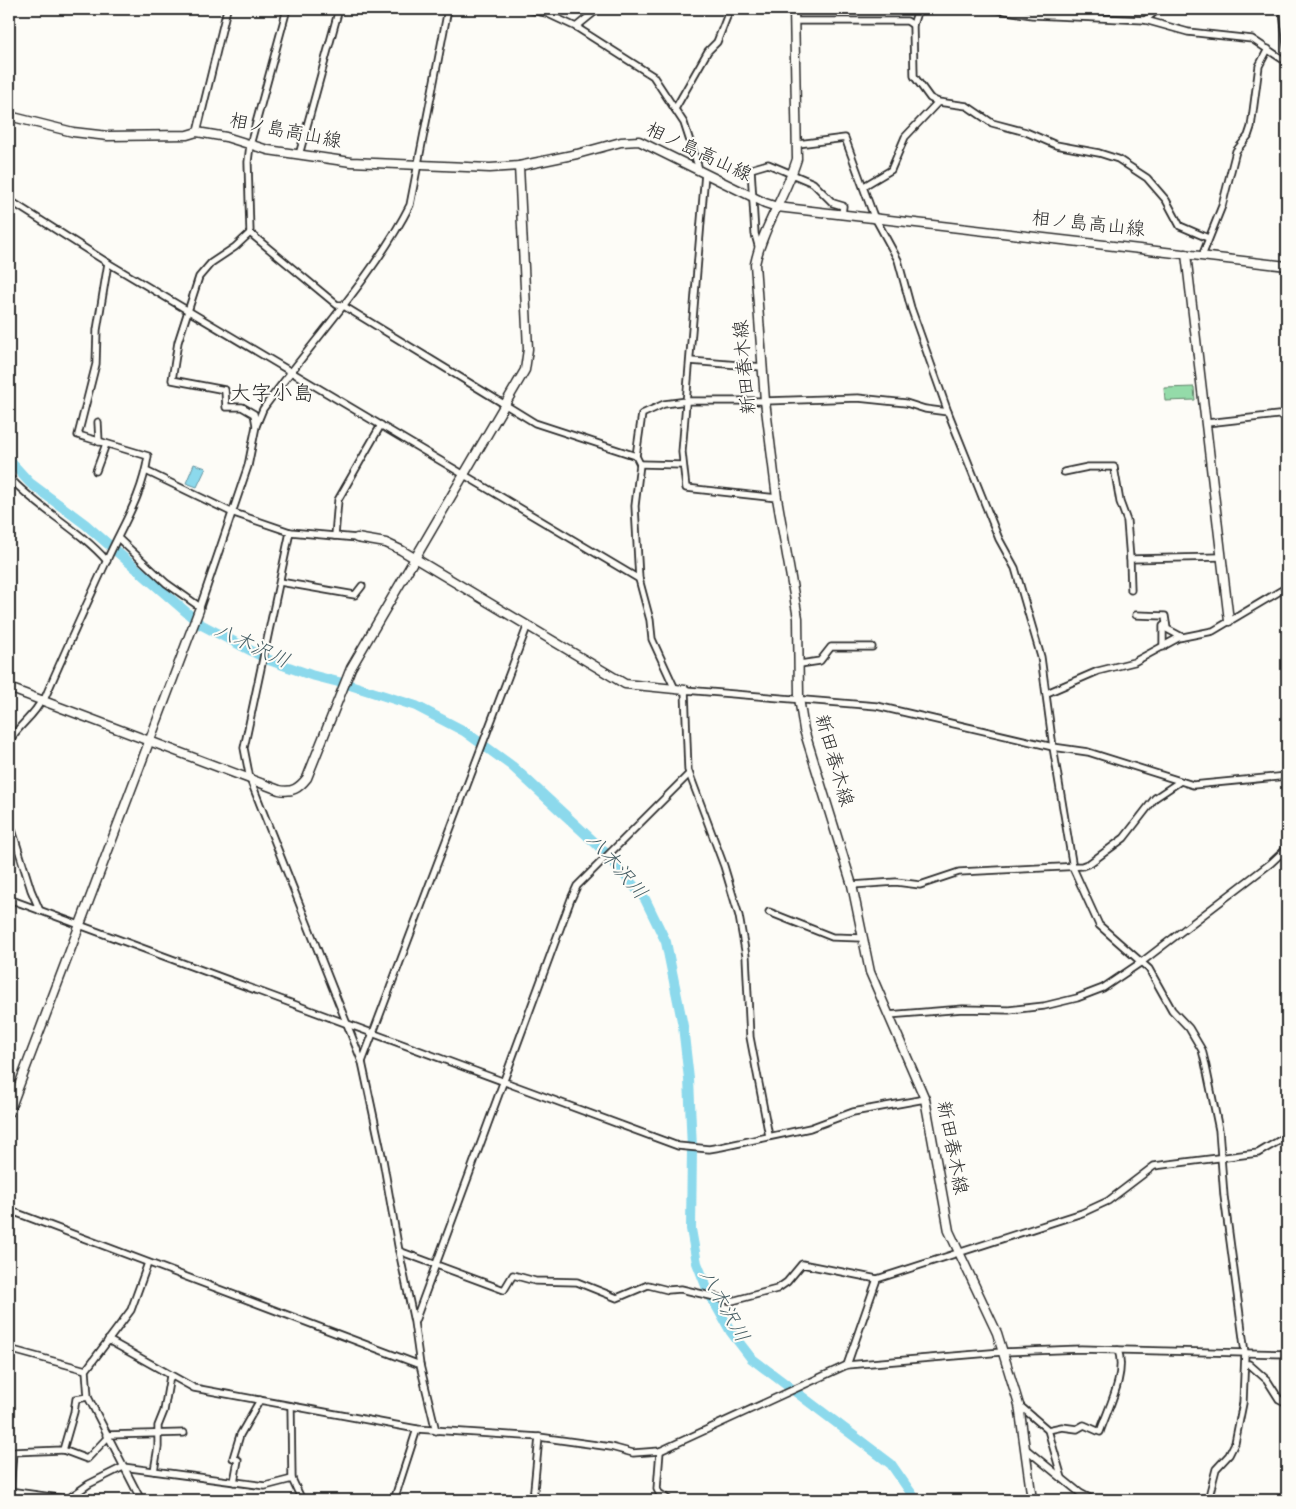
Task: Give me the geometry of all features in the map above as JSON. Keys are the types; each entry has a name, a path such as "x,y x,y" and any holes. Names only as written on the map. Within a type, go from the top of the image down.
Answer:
{"main road":[{"name":"新田春木線","path":"794,9 798,144 792,175 759,249 755,273 765,402 777,498 798,618 799,698 804,730 852,885 870,972 925,1099 949,1231 997,1333 1019,1405 1032,1500"},
{"name":"相ノ島高山線","path":"9,116 73,132 108,136 187,135 197,132 299,155 351,162 490,168 519,166 577,154 630,140 638,141 777,207 1287,266"},
{"path":"9,688 285,792 301,785 308,778 351,668 525,370 528,349 519,166"},
{"path":"1186,254 1229,621"},
{"path":"357,538 386,543 416,558 527,627 625,684 685,690"},
{"path":"9,1112 199,609"}],"street":[{"path":"197,132 227,9"},
{"path":"256,426 254,414 242,407 226,407 225,390 172,380 178,342 199,277 211,263 234,248 250,233 248,162 250,145 287,9"},
{"path":"299,155 339,9"},
{"path":"118,538 166,583 199,609 248,466 256,426 263,410 400,224 410,204 448,9"},
{"path":"527,9 546,14 576,27 653,76 684,123 702,171 682,465 686,488 777,498"},
{"path":"576,27 598,9"},
{"path":"675,109 708,51 717,42 730,9"},
{"path":"918,9 913,25 914,76 930,98 938,102 967,106 992,123 1026,132 1056,145 1100,153 1118,159 1147,178 1166,200 1180,226 1208,238"},
{"path":"993,9 1032,15 1145,20 1188,32 1252,39 1282,59 1287,58"},
{"path":"1145,20 1157,10 1164,9"},
{"path":"795,21 908,21 913,25"},
{"path":"1202,256 1222,206 1236,151 1248,136 1251,127 1259,66 1268,49"},
{"path":"864,186 891,170 905,137 938,102"},
{"path":"798,144 845,138 875,219 898,260 911,308 948,412 999,539 1015,568 1041,657 1053,747 1073,868 1099,925 1107,934 1143,961 1172,1010 1189,1028 1202,1050 1219,1130 1220,1157 1245,1353 1243,1403 1235,1443 1229,1455 1216,1469 1208,1500"},
{"path":"759,249 755,234 751,169 768,164 813,184 833,203 843,206 842,215"},
{"path":"9,200 108,263 638,579"},
{"path":"250,233 337,305 342,305 535,424 636,456"},
{"path":"9,742 23,722 37,711 43,700 107,559 136,503 146,471 148,456 78,435 96,364 98,330 108,263"},
{"path":"690,361 763,368"},
{"path":"675,689 652,639 650,620 638,579 635,506 640,464 636,456 642,414 664,404 687,401 765,402 858,398 906,403 925,409 948,412"},
{"path":"1207,423 1287,414"},
{"path":"98,422 99,442"},
{"path":"335,536 338,500 381,426"},
{"path":"96,471 106,444"},
{"path":"640,464 682,465"},
{"path":"1064,472 1088,467 1114,467 1120,502 1127,521 1130,590"},
{"path":"146,471 231,512 290,532 357,538"},
{"path":"9,477 45,510 85,539 107,559"},
{"path":"290,532 268,644 244,748 250,779 362,1062 384,1160 399,1251 414,1322 420,1365 436,1431"},
{"path":"1130,559 1221,557"},
{"path":"280,582 355,596 362,586"},
{"path":"1047,693 1098,671 1134,662 1182,637 1214,631 1287,587"},
{"path":"1136,615 1165,616 1167,629 1182,637"},
{"path":"1163,647 1163,626 1166,624"},
{"path":"362,1062 527,627"},
{"path":"800,664 820,661 831,647 872,647"},
{"path":"769,1136 750,1038 746,956 739,916 724,866 689,774 685,690 799,698 906,711 1053,747 1088,752 1179,782 1199,786 1287,776"},
{"path":"414,1322 577,886 689,774"},
{"path":"852,885 896,882 920,885 959,872 1073,868 1090,863 1124,838 1156,798 1179,782"},
{"path":"9,820 31,890 40,911"},
{"path":"888,1016 963,1010 1009,1010 1044,1006 1077,998 1103,988 1143,961 1271,863 1287,848"},
{"path":"9,899 678,1146 709,1149 810,1128 852,1112 925,1099"},
{"path":"769,912 832,937 862,938"},
{"path":"399,1251 435,1266 504,1290 514,1275 535,1281 577,1282 617,1298 648,1285 732,1301 777,1289 787,1282 802,1264 877,1279 1082,1213 1108,1201 1154,1166 1258,1153 1287,1136"},
{"path":"9,1210 420,1365"},
{"path":"141,1500 106,1437 88,1397 86,1370 131,1310 148,1263"},
{"path":"847,1365 854,1350 877,1279"},
{"path":"108,1340 194,1388 417,1429 480,1431 539,1436 633,1453 660,1451 789,1394 847,1365 1002,1352 1118,1350 1287,1354"},
{"path":"9,1349 86,1370"},
{"path":"1048,1430 1062,1427 1077,1428 1084,1425 1100,1432 1115,1391 1121,1359 1118,1350"},
{"path":"1245,1364 1249,1364 1267,1380 1279,1398 1287,1404"},
{"path":"154,1471 158,1434 170,1376"},
{"path":"64,1450 76,1399 88,1397"},
{"path":"234,1482 238,1460 233,1458 238,1442 260,1400"},
{"path":"1019,1405 1048,1430 1062,1478"},
{"path":"291,1406 292,1479 300,1500"},
{"path":"394,1500 417,1429"},
{"path":"184,1433 106,1437 87,1459 64,1450 13,1452 9,1491 72,1500 72,1496 89,1484 123,1467 265,1486 292,1479"},
{"path":"533,1500 539,1436"},
{"path":"1026,1449 1091,1500"},
{"path":"660,1451 657,1489 659,1493 669,1500"}],"green space":[{"path":"1194,387 1195,400 1165,401 1164,388"}],"water":[{"path":"194,464 206,468 197,487 186,483"}],"waterway":[{"path":"9,204 36,220"},
{"path":"111,262 169,296"},
{"path":"294,370 369,415"},
{"path":"404,436 449,463"},
{"name":"八木沢川","path":"9,460 30,483 85,524 200,624 269,660 311,675 416,706 464,731 512,766 604,851 645,899 666,942 683,1026 689,1079 692,1149 691,1229 697,1263 708,1291 731,1332 751,1358 891,1464 916,1500"}],"railway":[{"path":"1279,9 1287,75"}],"district":[{"name":"大字小島","path":"272,396"}]}
